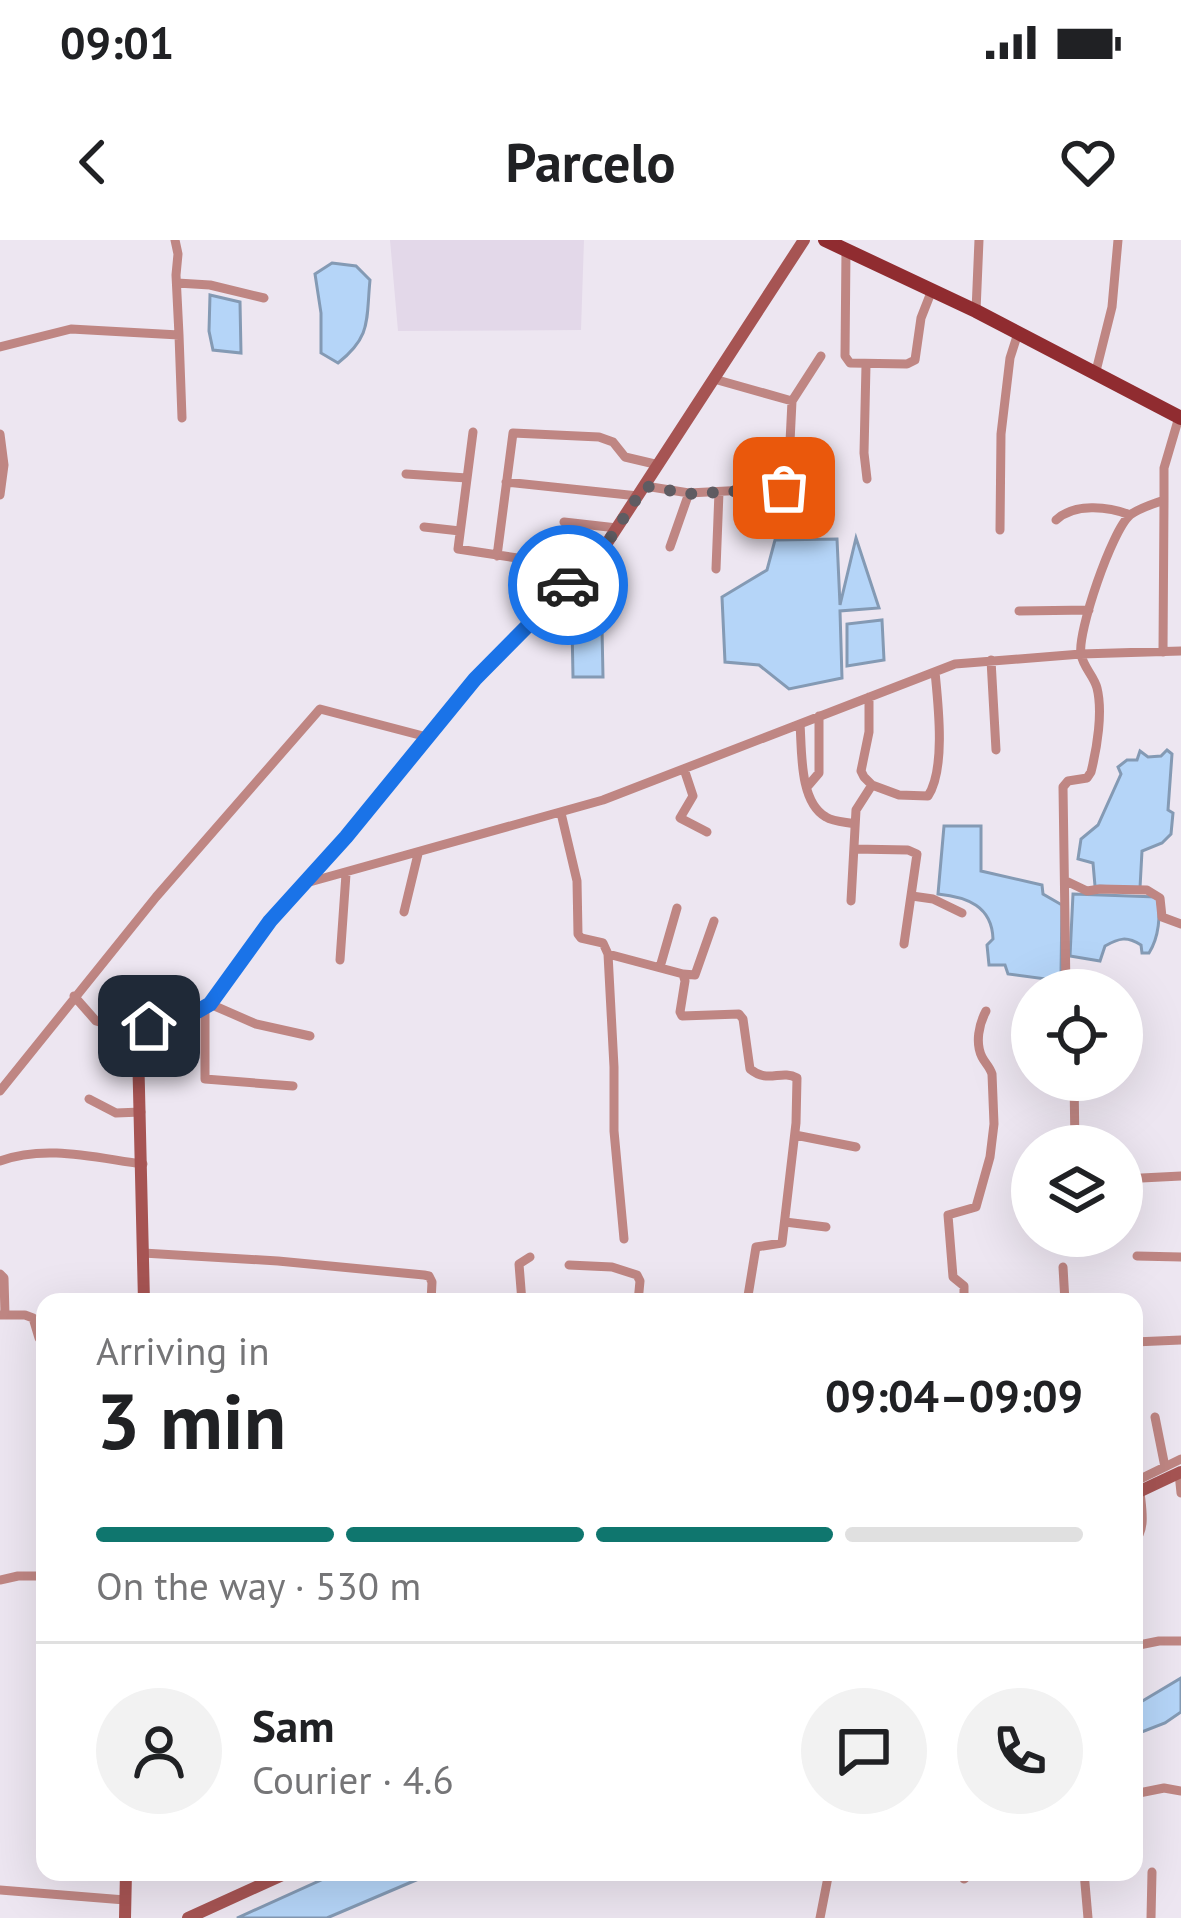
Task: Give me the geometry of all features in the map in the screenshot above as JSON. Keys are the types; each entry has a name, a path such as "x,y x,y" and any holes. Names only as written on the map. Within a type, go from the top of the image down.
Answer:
{"main road":[{"path":"825,240 976,310 1180,417"}],"street":[{"path":"175,240 182,418"},
{"path":"293,1086 205,1079 208,1006 270,921 475,679 617,528 804,240"},
{"path":"976,310 979,240"},
{"path":"1095,375 1112,307 1118,240"},
{"path":"846,250 845,356 850,363 916,360 921,319 932,290"},
{"path":"177,283 210,285 264,298"},
{"path":"0,347 71,329 179,335"},
{"path":"1000,530 1001,434 1010,358 1018,333"},
{"path":"506,482 689,494 781,489 787,486 792,401 820,356"},
{"path":"866,365 867,479"},
{"path":"714,379 792,401"},
{"path":"1163,652 1164,469 1180,417"},
{"path":"497,556 511,436 518,431 607,439 623,456 659,465"},
{"path":"473,432 459,550 584,568"},
{"path":"0,434 4,465 0,495"},
{"path":"406,474 466,478"},
{"path":"716,569 718,492"},
{"path":"670,547 689,494"},
{"path":"1066,969 1063,787 1091,772 1098,703 1094,680 1081,654 1089,610 1112,541 1130,515 1164,500"},
{"path":"1056,520 1074,509 1112,509 1130,515"},
{"path":"564,522 617,528"},
{"path":"424,527 460,531"},
{"path":"1019,611 1089,610"},
{"path":"310,879 346,874 561,813 964,662 1181,651"},
{"path":"991,660 996,750"},
{"path":"869,697 861,771 872,785 925,796 932,793 937,760 935,672"},
{"path":"0,1091 186,862 320,710 427,737"},
{"path":"807,787 819,772 819,716"},
{"path":"800,724 807,787 822,814 855,824"},
{"path":"684,769 693,796 680,818 707,832"},
{"path":"851,901 855,824 859,805 872,785"},
{"path":"561,813 577,881 578,934 603,944 608,954 614,1131 624,1239"},
{"path":"854,848 916,852 904,944"},
{"path":"404,912 418,854"},
{"path":"340,960 346,874"},
{"path":"1066,880 1087,891 1151,891 1160,898 1162,917 1181,924"},
{"path":"911,896 933,899 962,913"},
{"path":"659,967 676,908"},
{"path":"608,954 693,976 714,921"},
{"path":"682,974 682,1016 739,1014 751,1069 764,1077 797,1077 782,1244 755,1249 748,1293"},
{"path":"74,996 96,1021 141,1034"},
{"path":"144,1293 141,1034 149,1026 208,1006 256,1024 310,1036"},
{"path":"964,1293 964,1286 952,1277 947,1219 950,1213 976,1207 990,1157 992,1073 980,1054 979,1033 986,1011"},
{"path":"89,1099 116,1113 141,1112"},
{"path":"795,1135 856,1147"},
{"path":"0,1161 42,1153 143,1165"},
{"path":"1143,1178 1181,1176"},
{"path":"784,1222 826,1227"},
{"path":"143,1253 424,1275 431,1279 431,1293"},
{"path":"1143,1256 1181,1257"},
{"path":"521,1293 519,1264 530,1257"},
{"path":"569,1265 612,1267 637,1275 639,1293"},
{"path":"1064,1267 1065,1293"},
{"path":"0,1274 3,1315 33,1318 36,1328"},
{"path":"1143,1342 1181,1340"},
{"path":"1155,1417 1165,1467"},
{"path":"1143,1483 1165,1467 1180,1468"},
{"path":"1143,1485 1180,1468"},
{"path":"1180,1468 1181,1493"},
{"path":"0,1580 36,1576"},
{"path":"1143,1644 1181,1641"},
{"path":"1143,1792 1181,1791"},
{"path":"1151,1918 1152,1872"},
{"path":"124,1918 125,1881"},
{"path":"188,1918 270,1881"},
{"path":"820,1918 827,1881"},
{"path":"1085,1881 1088,1918"},
{"path":"0,1890 124,1900"}],"shaded area":[{"path":"390,240 584,240 581,330 398,331"}],"water":[{"path":"332,263 356,266 370,280 362,335 338,363 321,353 315,274"},
{"path":"210,295 240,302 241,353 213,350"},
{"path":"856,538 879,608 840,611 842,678 789,689 759,665 725,662 722,597 767,570 775,540 837,539 840,605"},
{"path":"882,620 884,660 847,666 847,624"},
{"path":"572,625 602,628 603,677 573,677"},
{"path":"1167,750 1172,754 1171,834 1142,851 1140,888 1095,886 1093,863 1078,859 1081,839 1098,825 1121,774 1118,767 1137,760 1140,751 1148,757"},
{"path":"944,826 981,826 981,871 1042,885 1043,894 1062,905 1061,969 1011,969 1011,974 1005,965 989,965 987,945 993,939 992,928 983,911 968,901 938,894"},
{"path":"1073,894 1157,897 1158,926 1149,953 1123,939 1105,946 1100,961 1070,956"},
{"path":"1181,1678 1181,1712 1143,1732 1143,1701"},
{"path":"319,1881 414,1881 327,1918 237,1918"}],"way so far":[{"path":"568,585 607,543 645,486 689,494 784,488"}],"route":[{"path":"149,1026 210,1004 270,921 346,837 475,679 568,585"}]}
